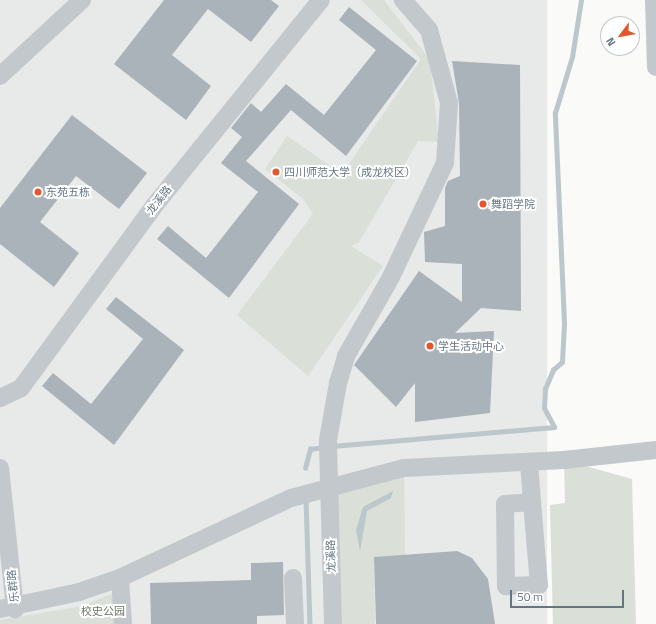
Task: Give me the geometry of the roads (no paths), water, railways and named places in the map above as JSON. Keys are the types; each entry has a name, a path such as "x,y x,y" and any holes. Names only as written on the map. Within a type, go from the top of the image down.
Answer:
{"street":[{"path":"0,76 82,0"},
{"name":"龙溪路","path":"0,398 21,388 154,206 321,0"},
{"name":"龙溪路","path":"333,624 328,446 346,356 391,277 445,163 449,103 429,30 403,0"},
{"path":"654,0 656,67"},
{"path":"8,609 120,578 291,498 404,468 529,462 656,450"},
{"path":"529,462 532,502"},
{"name":"乐群路","path":"0,468 8,609"},
{"path":"120,578 122,624"},
{"path":"293,578 295,624"}],"waterway":[{"path":"332,446 554,427 544,408 545,389 553,370 562,362 564,323 555,113 572,57 581,0"},
{"path":"305,468 310,449 324,447"},
{"path":"306,498 310,624"}],"place":[{"name":"四川师范大学（成龙校区）","path":"276,172"},
{"name":"东苑五栋","path":"38,192"},
{"name":"舞蹈学院","path":"483,204"},
{"name":"学生活动中心","path":"430,346"}],"park label":[{"name":"校史公园","path":"103,611"}]}
